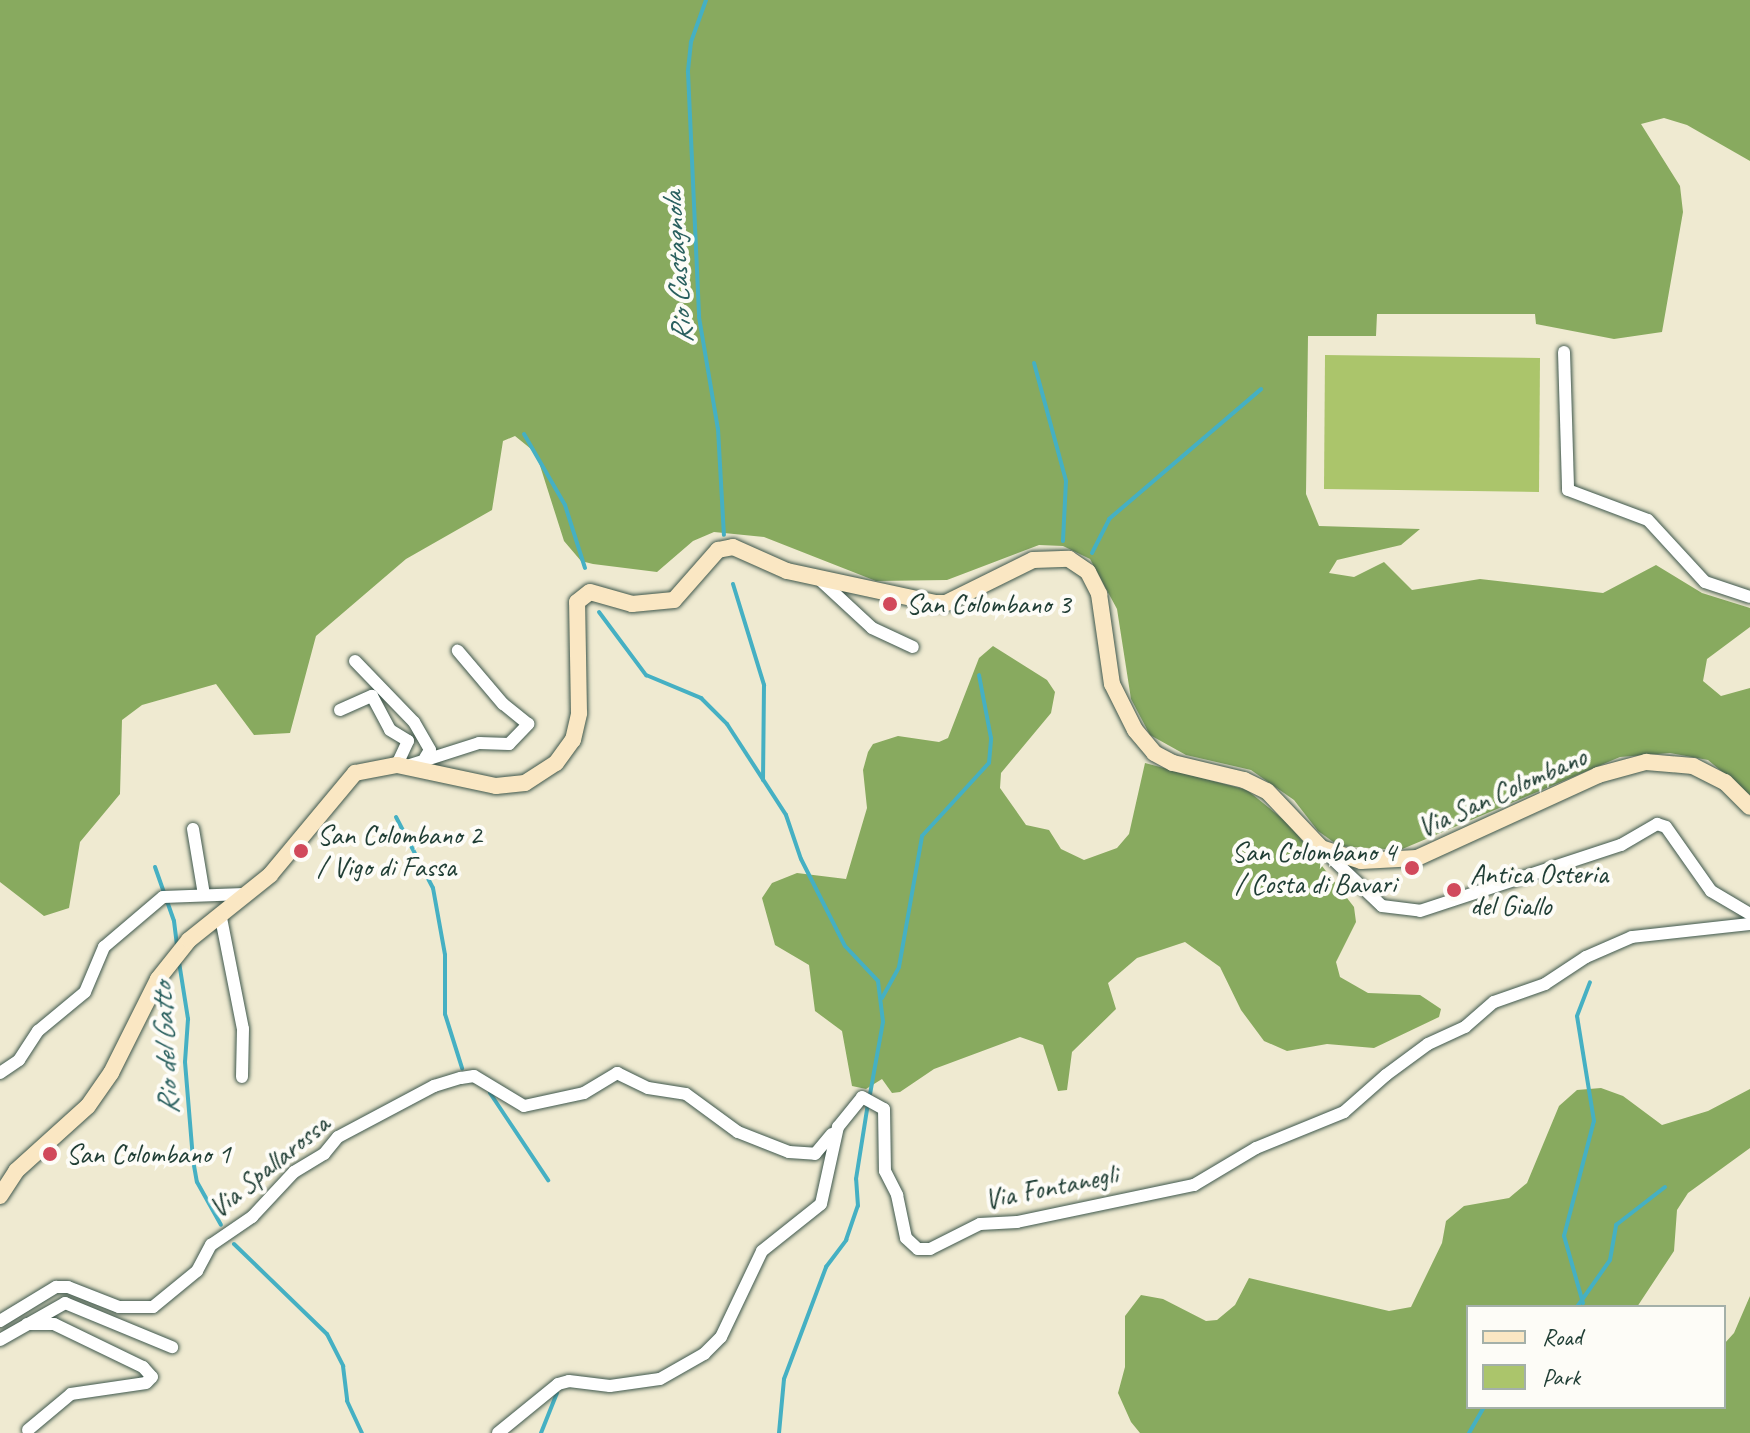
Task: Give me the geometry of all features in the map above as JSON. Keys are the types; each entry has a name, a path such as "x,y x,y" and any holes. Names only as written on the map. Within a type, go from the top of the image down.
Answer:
{"street":[{"path":"1564,352 1568,490 1648,520 1705,582 1750,597"},
{"name":"Via San Colombano","path":"0,1196 27,1159 88,1106 111,1073 158,979 189,940 301,843 355,773 402,766 496,786 525,783 556,763 573,740 579,713 574,615 577,602 590,592 641,605 674,600 706,560 733,547 787,571 946,603 1033,560 1069,559 1088,572 1099,594 1112,684 1135,730 1154,753 1173,763 1244,780 1267,791 1321,848 1361,861 1417,858 1598,775 1646,762 1693,766 1725,782 1750,807"},
{"name":"Via San Colombano","path":"817,577 872,628 913,647"},
{"path":"402,766 479,743 509,744 528,724 503,704 458,651"},
{"path":"355,661 414,722 430,750 425,758"},
{"path":"340,710 372,696 390,730 408,741 402,766"},
{"path":"1321,848 1382,906 1420,911 1621,845 1657,824 1666,827 1711,891 1750,914"},
{"path":"193,829 204,895"},
{"path":"0,1073 19,1060 38,1031 85,992 104,947 163,897 244,894"},
{"path":"220,913 243,1029 242,1077"},
{"name":"Via Fontanegli","path":"498,1433 558,1384 569,1381 610,1386 660,1379 704,1354 721,1337 762,1251 821,1204 838,1127 862,1097 880,1104 885,1171 897,1195 906,1238 918,1249 930,1249 980,1224 1017,1222 1194,1185 1256,1148 1344,1112 1428,1044 1465,1027 1494,1002 1545,984 1606,948 1632,937 1750,924"},
{"name":"Via Spallarossa","path":"0,1321 56,1287 68,1287 119,1307 153,1307 197,1271 211,1245 252,1217 294,1172 324,1154 338,1137 434,1086 461,1078 474,1076 524,1106 584,1093 617,1073 648,1088 686,1094 749,1138 810,1155 838,1127"},
{"path":"0,1340 65,1303 172,1347"},
{"path":"27,1324 54,1324 143,1367 152,1377 146,1383 71,1394 28,1430"}],"green space":[{"path":"0,0 1750,0 1750,161 1687,125 1664,118 1641,124 1680,186 1683,212 1662,332 1614,339 1536,324 1535,314 1377,314 1376,336 1308,336 1306,494 1319,526 1420,529 1401,545 1337,560 1329,573 1354,577 1384,562 1412,590 1480,579 1603,593 1656,565 1702,593 1750,608 1750,627 1707,659 1703,681 1721,696 1750,688 1750,795 1708,760 1670,753 1620,757 1400,850 1339,846 1318,831 1294,800 1251,770 1186,755 1150,735 1131,699 1117,609 1090,559 1063,546 1039,545 947,580 876,581 764,537 714,532 693,541 657,572 593,564 581,561 564,541 536,453 515,436 503,441 492,510 406,559 316,636 290,733 254,735 216,684 142,705 122,720 120,794 80,842 69,908 44,916 0,882"},
{"path":"1325,355 1540,358 1539,492 1324,489"},
{"path":"993,646 1047,680 1055,692 1051,713 1001,773 1000,788 1026,825 1049,830 1061,849 1084,860 1117,848 1129,834 1145,763 1247,790 1290,825 1354,907 1356,922 1336,962 1340,977 1368,993 1420,995 1441,1009 1439,1017 1374,1048 1327,1044 1287,1051 1264,1041 1241,1010 1220,967 1185,942 1137,958 1108,983 1116,1009 1072,1052 1067,1090 1058,1091 1043,1045 1020,1037 934,1069 900,1092 892,1093 882,1079 866,1089 852,1086 842,1031 815,1011 809,965 775,945 762,898 772,883 797,873 846,879 867,808 863,770 873,744 898,736 939,742 948,738 979,658"},
{"path":"1601,1088 1623,1096 1662,1125 1708,1111 1750,1089 1750,1148 1688,1193 1677,1210 1674,1251 1638,1305 1466,1305 1466,1409 1726,1409 1726,1342 1734,1333 1750,1296 1750,1433 1140,1433 1131,1422 1118,1393 1125,1367 1125,1316 1141,1295 1163,1299 1206,1321 1217,1320 1235,1305 1249,1278 1389,1311 1411,1307 1442,1243 1446,1221 1464,1206 1509,1198 1527,1183 1559,1106 1577,1090"}],"waterway":[{"name":"Rio Castagnola","path":"706,0 691,42 688,72 699,317 718,429 724,535"},
{"path":"1034,363 1066,481 1063,541"},
{"path":"1092,553 1109,519 1261,389"},
{"path":"524,434 565,505 585,568"},
{"name":"Rio Castagnola","path":"733,584 764,685 763,780"},
{"path":"599,612 646,675 701,698 727,724 786,815 801,859 845,946 878,981 883,1022 870,1094"},
{"path":"882,998 899,967 922,836 989,763 991,738 979,675"},
{"path":"396,817 433,888 445,955 445,1014 462,1068"},
{"name":"Rio del Gatto","path":"155,867 174,921 177,945"},
{"name":"Rio del Gatto","path":"179,962 188,1019 185,1062 193,1160 197,1182 221,1225"},
{"path":"1583,1303 1564,1236 1594,1121 1577,1016 1590,982"},
{"path":"490,1093 548,1180"},
{"path":"779,1433 784,1379 826,1267 846,1240 858,1206 856,1179 868,1103"},
{"path":"1578,1305 1610,1260 1616,1225 1665,1187"},
{"name":"Rio del Gatto","path":"234,1244 327,1334 343,1366 347,1401 362,1433"},
{"path":"541,1433 557,1393"},
{"path":"1469,1433 1483,1409"}],"place":[{"name":"San Colombano 3","path":"890,604"},
{"name":"San Colombano 2 / Vigo di Fassa","path":"301,851"},
{"name":"San Colombano 4 / Costa di Bavari","path":"1412,868"},
{"name":"Antica Osteria del Giallo","path":"1454,890"},
{"name":"San Colombano 1","path":"50,1154"}]}
